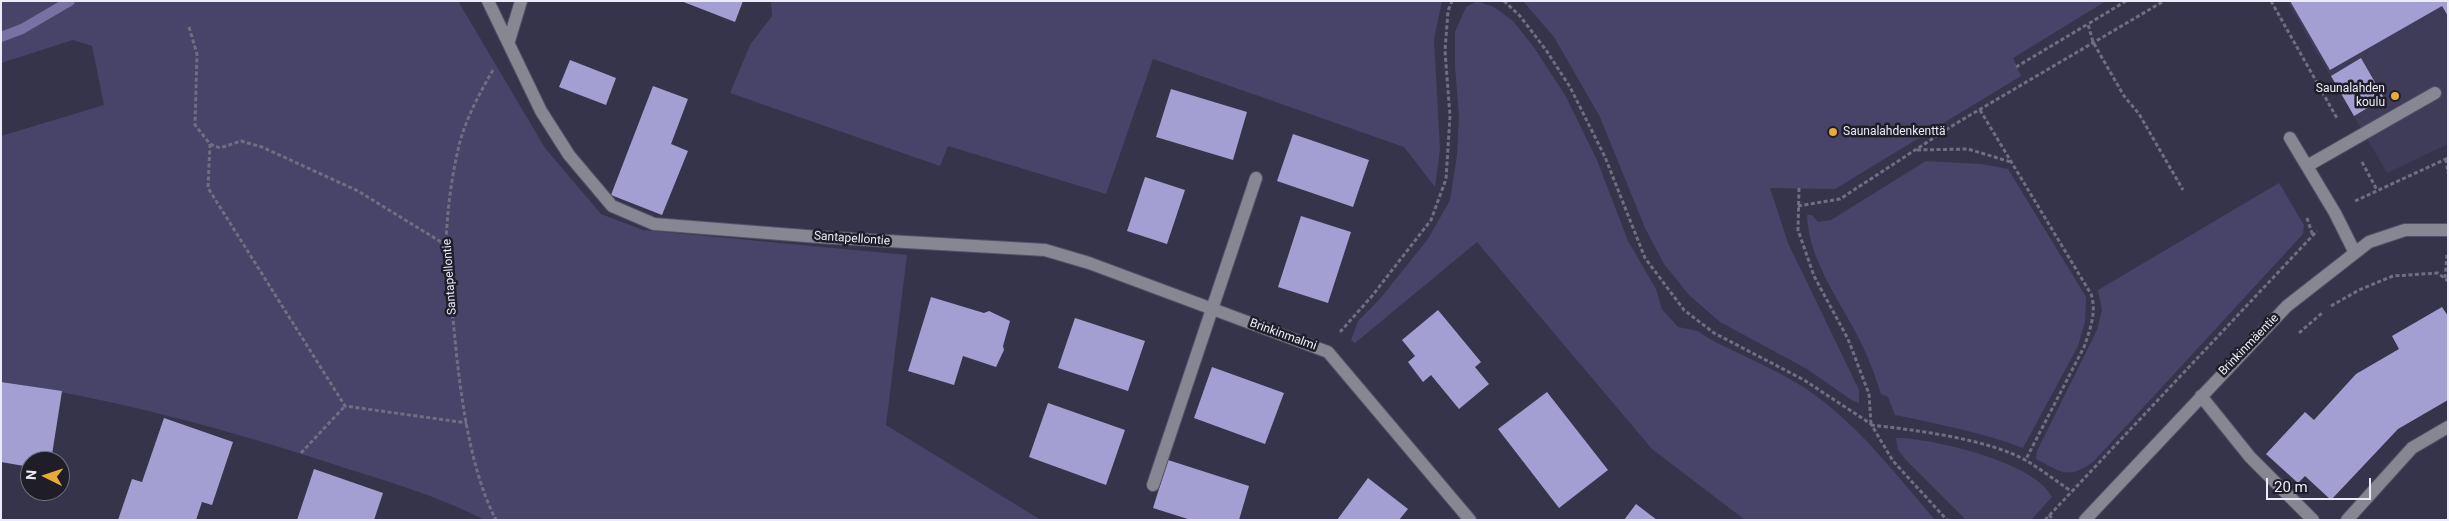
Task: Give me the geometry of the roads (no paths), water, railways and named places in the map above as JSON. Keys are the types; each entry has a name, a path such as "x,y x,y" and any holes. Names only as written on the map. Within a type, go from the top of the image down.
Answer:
{"street":[{"path":"488,1 509,42"},
{"path":"509,42 521,1"},
{"name":"Santapellontie","path":"509,42 541,111 569,155 612,206 654,224 902,242 1045,250 1089,263"},
{"path":"2307,166 2435,93"},
{"path":"2290,138 2335,213 2355,253"},
{"path":"1153,485 1256,178"},
{"name":"Brinkinmäentie","path":"2086,520 2287,306 2369,242 2405,230 2448,230"},
{"name":"Brinkinmalmi","path":"1089,263 1328,352 1470,520"},
{"path":"2201,396 2250,458 2313,520"},
{"path":"2347,520 2412,448 2448,426"}],"waterway":[{"path":"1,37 22,29 70,1"}],"place":[{"name":"Saunalahden koulu","path":"2395,96"},
{"name":"Saunalahdenkenttä","path":"1833,132"}]}
